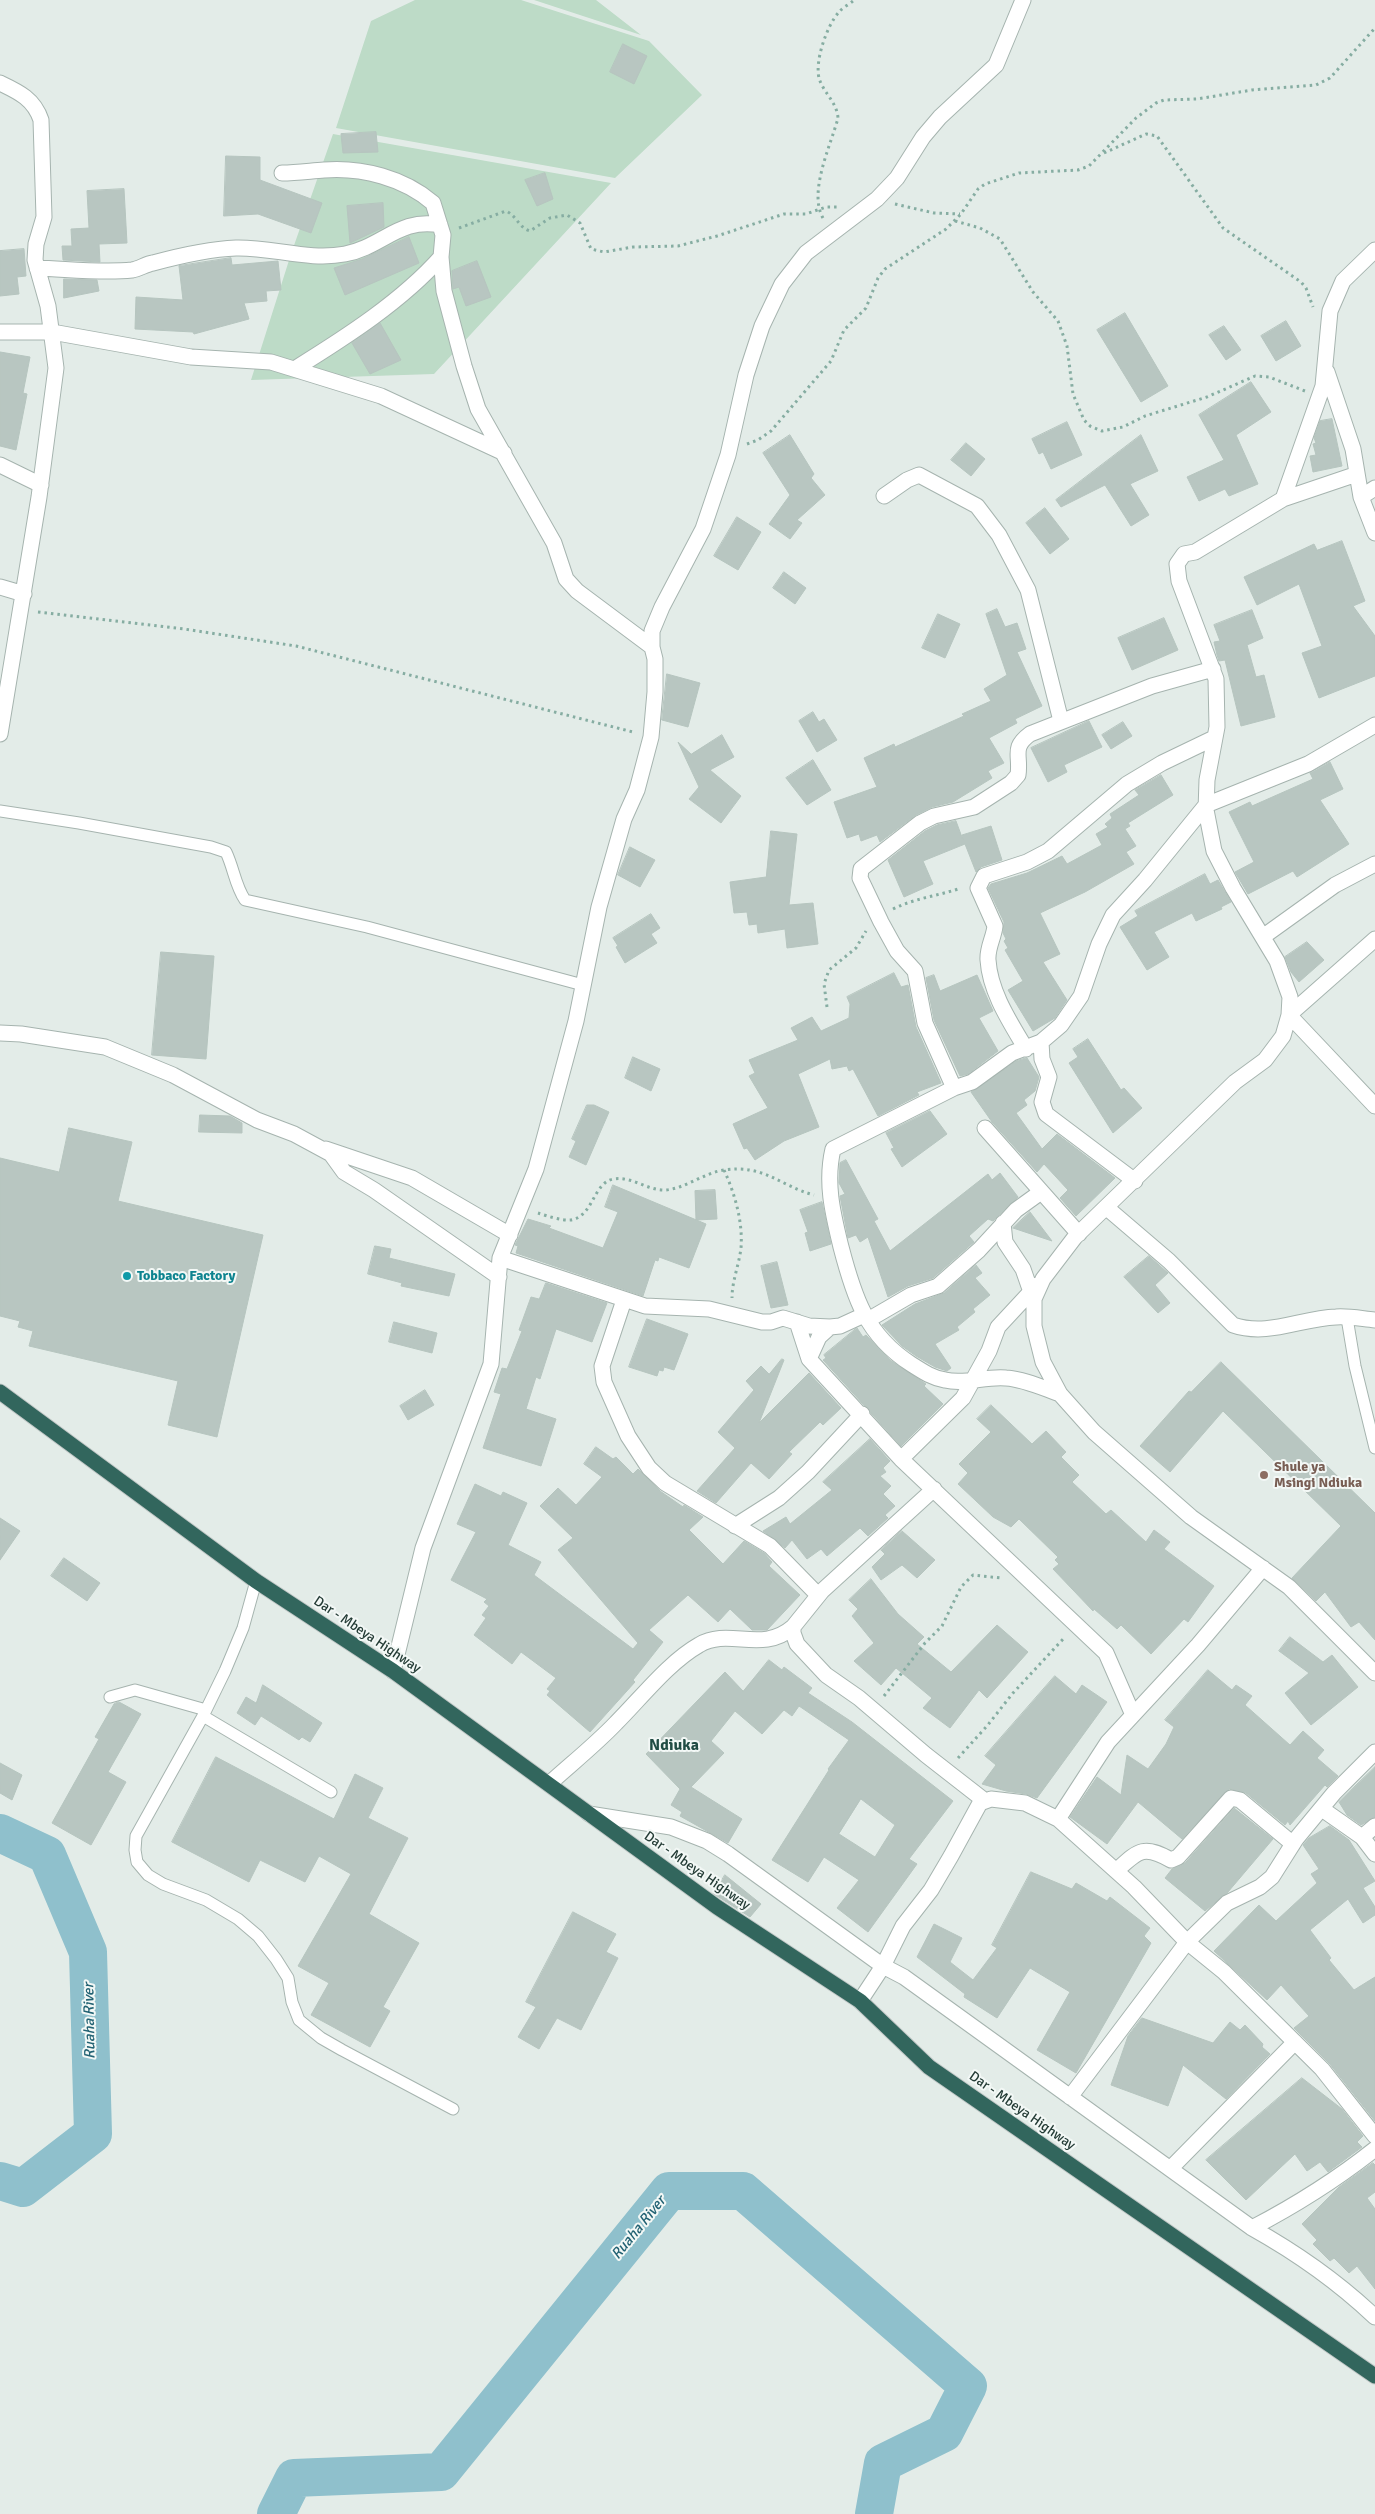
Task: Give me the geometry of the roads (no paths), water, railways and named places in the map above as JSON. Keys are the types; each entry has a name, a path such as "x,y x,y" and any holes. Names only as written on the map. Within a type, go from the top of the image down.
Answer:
{"highway":[{"name":"Dar - Mbeya Highway","path":"0,1392 256,1581 393,1671 717,1907 860,2001 930,2067 1375,2376"}],"street":[{"path":"393,1671 423,1548 491,1364 500,1258 536,1170 576,1021 599,907 624,819 637,790 651,737 656,659 652,647 652,631 662,607 703,529 730,447 752,357 762,326 782,284 806,253 877,199 896,178 923,137 940,117 996,65 1023,0"},
{"path":"0,83 19,91 38,112 41,120 45,196 44,217 36,244 35,260 48,306 56,368 22,610 0,734"},
{"path":"282,173 326,170 382,175 402,183 433,203 442,230 441,256 444,291 464,366 478,409 554,543 566,578 577,591 652,647"},
{"path":"37,268 134,270 151,263 232,248 302,255 345,254 369,247 397,229 420,223 442,230"},
{"path":"1283,499 1320,397 1326,368 1330,311 1343,281 1375,250"},
{"path":"296,368 389,305 420,278 441,256"},
{"path":"0,332 52,332 191,358 271,362 296,368 381,396 504,453"},
{"path":"1326,368 1353,449 1361,497 1375,532"},
{"path":"0,465 41,485"},
{"path":"901,1459 963,1398 989,1351 998,1327 1043,1279 1079,1234 1235,1082 1265,1060 1283,1036 1289,1016 1290,997 1277,960 1233,888 1214,851 1206,805 1207,780 1217,727 1216,679 1179,581 1177,564 1184,554 1195,552 1283,499 1357,474"},
{"path":"884,496 907,480 919,475 966,498 977,506 992,523 1028,590 1061,721"},
{"path":"1361,497 1375,488"},
{"path":"0,587 24,594"},
{"path":"954,1088 925,1023 915,971 898,951 878,917 860,878 861,869 920,823 934,816 974,807 1011,783 1018,775 1017,749 1020,741 1030,734 1152,686 1212,669"},
{"path":"1060,1394 1006,1378 945,1381 927,1374 894,1353 879,1338 858,1304 830,1200 830,1164 833,1149 954,1088 972,1082 1012,1053 1041,1042 1061,1025 1081,996 1099,944 1113,915 1206,805 1308,764 1375,725"},
{"path":"1026,1049 1001,1007 991,973 988,960 995,926 980,897 978,888 980,880 984,876 1027,862 1048,851 1127,784 1162,763 1214,738"},
{"path":"1264,936 1335,885 1375,864"},
{"path":"1289,1016 1375,939"},
{"path":"1289,1016 1375,1106"},
{"path":"0,1033 21,1034 105,1047 173,1075 257,1120 294,1134 331,1154 344,1172 374,1190 499,1277"},
{"path":"1041,1042 1042,1059 1049,1077 1042,1102 1046,1114 1135,1181"},
{"path":"986,1128 1079,1234"},
{"path":"322,1148 412,1178 510,1235"},
{"path":"500,1258 624,1300 651,1307 690,1307 732,1314 762,1322 783,1318 819,1328 840,1326 866,1318 911,1295 938,1286 979,1250 1016,1210 1041,1192"},
{"path":"1107,1208 1169,1261 1233,1324 1245,1329 1266,1329 1337,1316 1375,1320"},
{"path":"1003,1223 1005,1242 1023,1269 1031,1292"},
{"path":"1043,1279 1034,1299 1034,1326 1043,1362 1060,1394 1094,1432 1135,1470 1191,1516 1288,1587 1375,1672"},
{"path":"624,1300 602,1366 604,1382 610,1400 628,1436 649,1468 665,1483 770,1546 818,1595"},
{"path":"797,1322 809,1359 862,1414 901,1459 1078,1624 1106,1653 1133,1715"},
{"path":"809,1359 819,1337 830,1327"},
{"path":"735,1526 780,1498 808,1472 862,1414"},
{"path":"549,1784 614,1726 678,1662 699,1644 709,1640 753,1641 772,1639 784,1635 793,1627 818,1595 934,1489"},
{"path":"1058,1819 1108,1742 1198,1645 1263,1568"},
{"path":"793,1627 797,1644 826,1675 985,1801"},
{"path":"1070,2097 1187,1942 1227,1904 1260,1887 1272,1877 1293,1844 1322,1809 1375,1752"},
{"path":"1116,1871 1142,1850 1155,1852 1170,1860 1178,1857 1231,1798 1240,1800 1293,1844"},
{"path":"860,2001 883,1966 904,1926 931,1890 980,1804 990,1799 1004,1799 1025,1803 1058,1819 1116,1871 1187,1942 1224,1972 1322,2069 1375,2136"},
{"path":"1322,1809 1362,1837 1375,1854"},
{"path":"589,1814 671,1827 707,1841 789,1897 883,1966 904,1977 1252,2228 1312,2267 1360,2303 1375,2317"},
{"path":"1362,1837 1375,1826"},
{"path":"1170,2169 1296,2042"},
{"path":"1252,2228 1340,2177 1375,2149"}],"lane":[{"path":"0,811 211,847 226,852 234,868 237,888 245,900 367,927 583,985"},
{"path":"1347,1318 1355,1366 1375,1448"},
{"path":"256,1581 244,1628 204,1713 136,1836 135,1850 137,1862 148,1875 163,1884 206,1900 238,1919 258,1936 288,1978 292,2002 299,2020 321,2038 453,2109"},
{"path":"110,1697 135,1690 204,1713 331,1792"}],"waterway":[{"name":"Ruaha River","path":"0,1833 47,1855 88,1952 93,2134 23,2188 0,2181"},
{"name":"Ruaha River","path":"276,2514 294,2478 441,2472 669,2191 743,2191 968,2386 944,2433 883,2463 874,2514"}],"place":[{"name":"Tobbaco Factory","path":"127,1276"},
{"name":"Shule ya Msingi Ndiuka","path":"1264,1475"}],"district":[{"name":"Ndiuka","path":"674,1746"}]}
